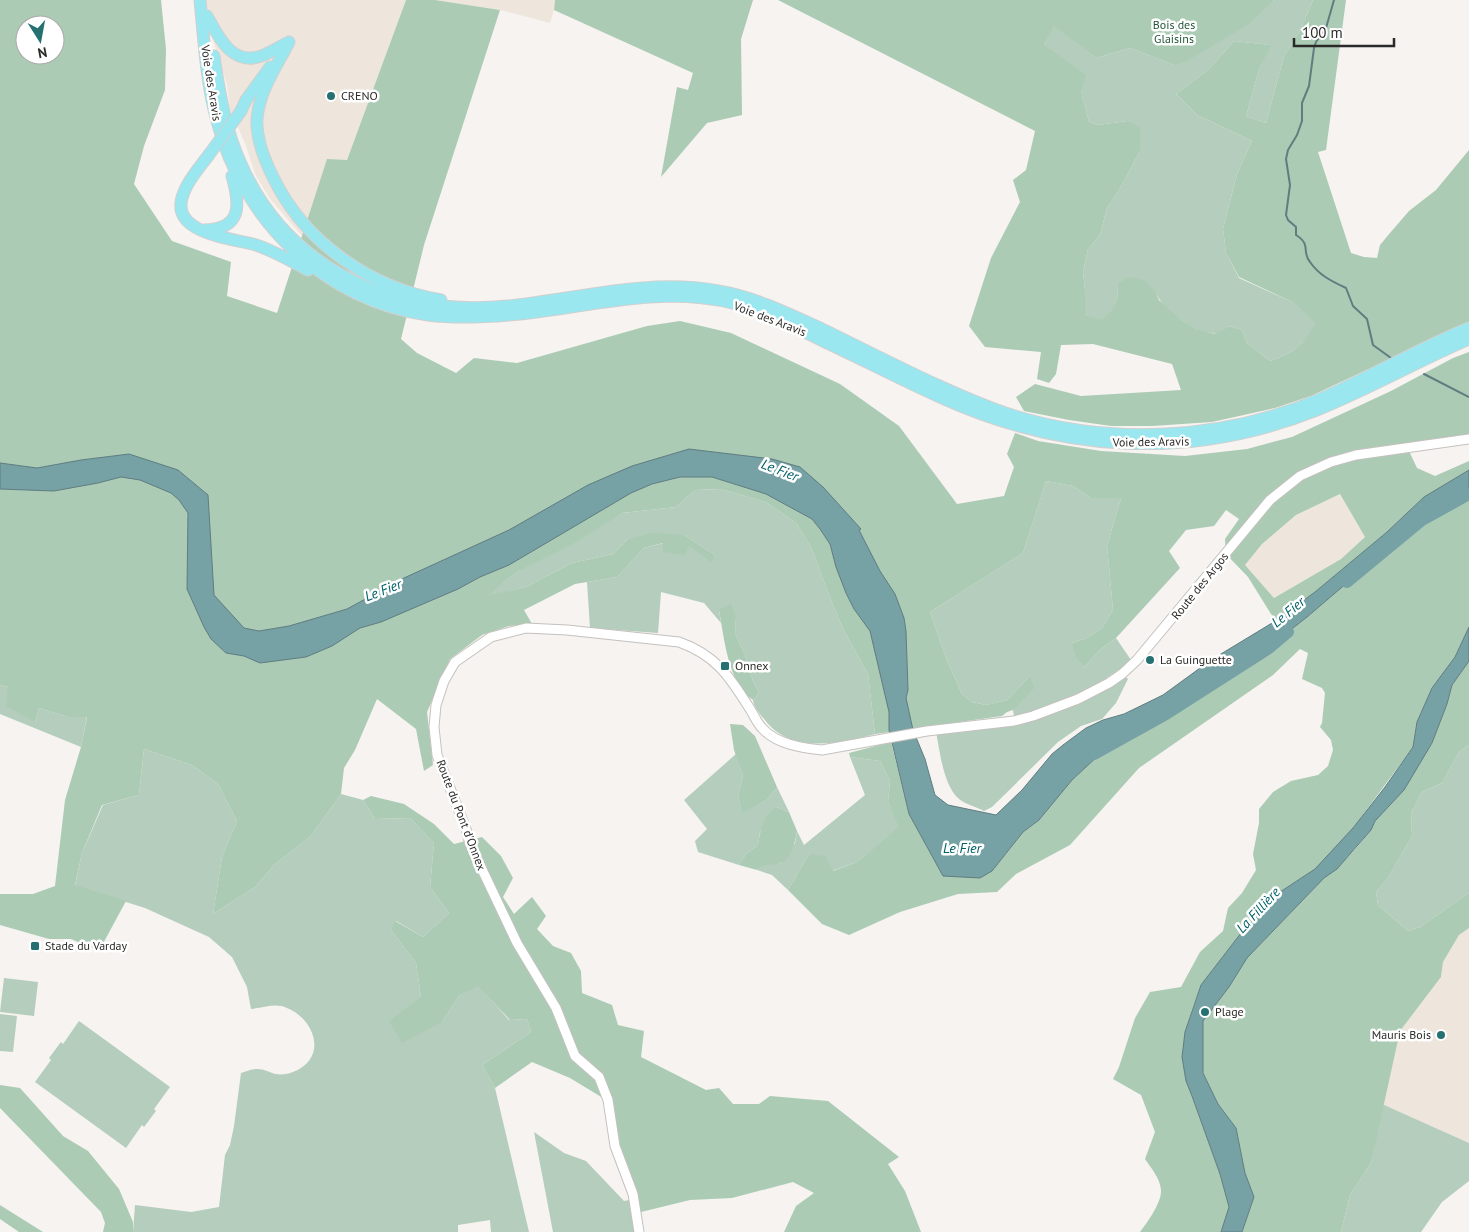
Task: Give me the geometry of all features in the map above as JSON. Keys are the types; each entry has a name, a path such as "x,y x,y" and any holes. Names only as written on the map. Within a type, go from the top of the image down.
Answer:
{"highway":[{"name":"Voie des Aravis","path":"202,0 207,16 217,74 232,139 256,192 266,208 287,232 318,260 359,284 389,296 425,305 448,307 498,306 658,287 697,288 727,292 759,302 793,316 934,384 1006,414 1074,429 1132,434 1186,433 1211,430 1250,422 1290,410 1343,388 1469,328"},
{"name":"Voie des Aravis","path":"202,0 212,102 222,137 242,184 276,233 308,264 339,285 373,301 392,307 430,315 457,317 524,314 647,297 696,297 722,301 774,318 922,389 985,416 1051,435 1119,444 1167,444 1201,440 1232,436 1270,426 1321,408 1469,339"},
{"path":"207,16 224,45 240,56 260,56 289,42"},
{"path":"289,42 260,102 257,128 261,150 269,169 293,210 310,231 362,272 399,289 438,299 498,306"},
{"path":"289,42 246,100 241,111 187,186 182,199 182,207 185,217 200,230 267,249 339,285"},
{"path":"241,111 250,105 260,102"},
{"path":"200,230 216,229 225,226 234,217 238,207 236,191 222,137"}],"street":[{"name":"Route des Argos","path":"877,740 961,726 994,724 1033,716 1078,699 1109,683 1137,660 1156,640 1270,500 1300,476 1331,462 1356,455 1469,439"},
{"name":"Route du Pont d'Onnex","path":"639,1232 632,1194 614,1146 608,1100 599,1077 576,1056 556,1008 517,943 470,844 437,755 434,727 436,704 444,681 455,662 475,647 491,637 526,628 568,630 679,642 699,650 720,666 733,682 762,728 774,738 799,747 822,750 877,740"}],"shaded area":[{"path":"204,0 406,0 347,160 327,160 302,236 270,199 255,174 246,146 230,109 227,85 210,30"},
{"path":"435,0 555,0 550,23 500,10"},
{"path":"1340,494 1365,537 1341,559 1274,598 1245,565 1262,544 1296,515"},
{"path":"1469,928 1469,1143 1382,1104 1400,1031 1441,977 1443,962 1459,935"}],"green space":[{"path":"0,0 161,0 166,49 165,90 144,146 134,184 172,241 231,262 227,296 277,313 327,159 347,160 406,0 435,0 500,10 424,245 401,339 417,353 456,373 474,358 517,363 647,326 680,321 731,333 840,384 899,426 957,504 1004,496 1014,467 1007,454 1015,433 1038,441 1101,451 1185,456 1247,449 1292,437 1391,391 1453,358 1469,352 1469,434 1442,439 1408,449 1417,468 1435,476 1469,461 1469,470 1424,497 1387,532 1315,592 1277,620 1271,614 1248,577 1226,554 1225,539 1239,519 1226,510 1214,526 1186,530 1169,551 1180,568 1116,638 1101,649 1084,667 1076,657 1072,643 1087,638 1102,628 1113,610 1107,546 1121,498 1091,498 1073,486 1046,481 1023,553 930,612 946,658 962,694 972,702 986,705 1007,700 1030,676 1034,688 1013,710 1002,716 875,734 868,674 843,629 812,549 796,523 766,502 721,489 695,490 676,507 622,513 578,541 515,573 487,596 526,587 572,563 613,554 628,539 653,533 684,535 715,555 712,562 689,547 684,555 662,552 663,543 644,548 617,577 575,584 524,610 532,624 509,626 482,635 450,659 427,712 433,765 424,771 416,729 377,699 355,750 344,768 341,794 310,837 275,864 255,887 213,914 222,857 237,821 218,784 192,765 144,749 139,795 102,805 82,853 75,885 126,901 99,951 71,939 49,939 0,925 0,894 33,894 55,886 65,800 81,747 87,717 68,717 39,708 35,722 6,706 8,687 0,685","holes":["1340,494 1365,537 1341,559 1274,598 1245,565 1262,544 1296,515"]},
{"path":"555,0 753,0 741,39 742,115 707,123 661,177 677,87 688,90 693,73 554,10"},
{"name":"Bois des Glaisins","path":"778,0 1275,0 1247,25 1185,62 1174,65 1130,48 1096,58 1054,26 1044,45 1086,75 1081,91 1089,122 1098,125 1127,121 1140,127 1140,151 1118,192 1107,208 1100,235 1088,249 1083,272 1085,315 1102,320 1116,304 1118,283 1130,277 1145,280 1156,293 1159,300 1182,321 1196,329 1215,334 1229,326 1242,330 1247,343 1270,361 1292,351 1302,343 1316,323 1292,302 1239,277 1226,253 1223,229 1237,174 1252,141 1197,115 1176,94 1208,70 1234,41 1271,45 1259,70 1246,116 1266,123 1284,56 1300,31 1313,0 1346,0 1326,150 1318,152 1351,253 1377,258 1380,245 1390,233 1409,211 1436,190 1469,150 1469,322 1311,396 1275,408 1212,422 1152,426 1111,426 1024,411 1016,397 1035,384 1081,396 1181,390 1172,364 1093,344 1061,345 1056,374 1049,383 1037,379 1041,352 985,347 969,326 991,258 1020,202 1013,180 1026,170 1035,131"},
{"path":"1275,0 1313,0 1300,31 1284,56 1266,123 1246,116 1259,70 1270,45 1234,41 1208,70 1176,94 1197,115 1252,141 1237,174 1223,229 1226,253 1239,278 1292,302 1317,323 1298,347 1270,361 1247,343 1242,330 1229,326 1216,334 1198,330 1173,314 1156,293 1118,283 1116,304 1102,321 1085,315 1083,272 1088,249 1100,235 1107,208 1118,192 1140,151 1127,121 1098,125 1089,122 1081,91 1044,45 1054,25 1096,58 1130,48 1174,65 1261,12"},
{"path":"1046,481 1073,486 1091,498 1121,498 1107,546 1113,610 1102,628 1087,638 1072,643 1084,667 1101,649 1116,638 1131,660 1105,679 1076,695 1061,702 1014,717 1013,710 1030,676 1007,700 986,705 972,702 962,694 946,658 930,612 1023,553"},
{"path":"721,489 766,502 796,523 812,549 843,629 868,674 875,734 847,741 816,744 788,738 775,731 759,713 754,703 753,700 759,693 735,633 736,617 719,610 721,623 704,603 661,592 658,633 590,628 587,582 617,577 644,548 664,543 662,552 689,547 712,561 715,555 684,535 628,539 613,554 572,563 526,587 487,597 488,594 515,573 622,513 676,507 695,490"},
{"path":"1469,490 1469,627 1455,657 1432,688 1417,722 1413,747 1336,848 1315,869 1277,894 1241,933 1201,985 1192,1010 1189,1021 1186,1081 1220,1174 1229,1207 1221,1232 1140,1232 1154,1212 1161,1195 1159,1181 1145,1159 1155,1132 1141,1095 1113,1079 1119,1067 1135,1018 1150,992 1181,987 1200,952 1223,931 1228,908 1242,893 1256,870 1253,854 1259,823 1259,809 1273,792 1291,781 1318,775 1328,766 1333,750 1331,740 1320,727 1325,693 1322,688 1302,679 1308,653 1300,649 1273,675 1139,768 1070,845 1016,874 997,892 958,894 900,912 849,935 822,924 788,890 809,854 825,856 833,871 857,862 899,827 888,802 890,781 880,761 850,757 849,753 891,742 909,814 943,876 992,871 1023,832 1039,820 1072,780 1114,741 1166,713 1269,647 1422,519"},
{"path":"731,604 736,617 735,633 759,693 753,700 738,683 725,646 719,610"},
{"path":"1469,661 1469,745 1459,752 1442,783 1422,792 1411,813 1412,836 1388,878 1376,892 1378,905 1408,931 1420,927 1469,893 1469,928 1459,935 1443,962 1441,977 1400,1031 1371,1163 1350,1195 1341,1232 1242,1232 1254,1197 1245,1173 1236,1128 1218,1104 1203,1073 1203,1021 1229,987 1247,958 1324,878 1345,860 1366,836 1432,743 1452,685"},
{"path":"1125,676 1128,679 1116,703 1102,719 1081,726 1058,742 992,807 984,811 962,801 954,793 943,767 936,732 968,728 992,729 1015,724"},
{"path":"0,685 8,687 35,722 39,708 68,717 87,716 81,747 0,714"},
{"path":"730,724 743,725 755,736 777,787 767,800 742,813 738,796 743,776 734,750"},
{"path":"1469,745 1469,893 1420,927 1408,931 1378,905 1376,892 1388,878 1412,836 1411,813 1422,792 1442,783 1459,752"},
{"path":"144,749 192,765 218,784 237,821 222,857 213,914 255,887 275,864 310,837 341,794 363,800 375,819 410,818 434,843 430,887 449,913 423,937 396,921 391,930 416,963 421,997 442,1022 459,996 478,985 509,1020 527,1019 531,1032 482,1065 495,1088 529,1232 491,1232 490,1220 458,1225 458,1232 133,1232 135,1205 191,1212 219,1207 225,1155 230,1145 234,1126 241,1073 256,1069 276,1074 293,1072 305,1065 312,1056 314,1047 313,1036 309,1026 292,1011 281,1006 251,1009 247,987 232,957 209,937 145,908 75,886 82,853 103,805 139,795"},
{"path":"736,754 743,776 738,796 742,812 767,800 777,787 789,812 776,807 760,832 758,845 746,854 739,865 698,852 695,841 707,829 684,800"},
{"path":"850,757 880,761 890,781 888,802 900,827 857,862 832,871 809,854 788,890 772,875 757,870 765,864 781,863 795,843 797,831 804,845 865,795"},
{"path":"371,796 404,804 434,824 454,844 482,837 501,856 513,878 503,897 514,914 532,897 546,916 537,929 553,946 571,953 581,971 582,993 612,1005 618,1025 644,1031 641,1057 706,1090 719,1088 733,1104 759,1104 770,1096 828,1101 899,1157 888,1164 905,1191 921,1232 784,1232 796,1206 814,1193 793,1182 732,1198 690,1200 637,1213 603,1098 570,1078 532,1062 495,1088 482,1065 531,1032 527,1019 510,1020 478,986 459,996 442,1022 402,1043 389,1021 421,997 416,963 391,930 395,921 423,937 449,913 430,887 434,843 410,818 375,819 363,800"},
{"path":"776,807 789,812 797,831 790,854 780,863 767,865 757,870 739,865 746,854 758,845 763,824"},
{"path":"4,978 38,982 34,1016 0,1012"},
{"path":"0,1014 17,1016 13,1052 0,1051"},
{"path":"79,1021 170,1087 154,1109 156,1111 144,1127 142,1125 126,1148 35,1082 51,1060 49,1058 61,1042 63,1044"},
{"path":"0,1085 20,1088 63,1136 88,1151 119,1189 133,1222 133,1232 103,1232 105,1223 101,1212 0,1108"},
{"path":"1382,1104 1469,1143 1469,1181 1442,1202 1421,1232 1341,1232 1350,1195 1371,1163"},
{"path":"534,1132 564,1153 586,1161 624,1201 634,1199 639,1232 553,1232"},
{"path":"0,1205 43,1232 19,1232 0,1219"}],"water":[{"path":"689,449 772,459 800,467 823,487 861,529 859,530 880,571 895,594 904,618 908,690 906,698 913,730 925,759 935,795 948,805 996,815 1022,790 1052,754 1086,728 1103,720 1124,714 1163,695 1211,660 1277,620 1315,592 1387,532 1424,497 1469,470 1469,490 1422,519 1269,647 1166,713 1114,741 1072,780 1039,820 1023,832 992,871 980,878 943,876 909,814 889,730 889,712 870,631 854,609 846,593 830,544 812,519 766,494 712,477 680,477 652,484 631,493 509,565 458,589 381,622 360,628 332,646 306,657 260,663 244,656 226,653 211,639 204,627 187,589 188,513 179,500 171,493 140,480 121,477 54,491 0,489 0,463 37,468 129,454 178,470 208,495 214,595 244,628 259,631 289,626 347,609 404,578 509,530 588,485 632,466"},
{"path":"1469,627 1469,661 1452,685 1432,743 1404,790 1375,821 1371,830 1337,869 1324,878 1247,958 1229,987 1203,1021 1203,1073 1218,1104 1236,1128 1245,1173 1254,1197 1242,1232 1221,1232 1229,1207 1220,1174 1186,1081 1182,1057 1185,1032 1201,985 1241,933 1277,894 1315,869 1353,828 1385,787 1413,747 1417,722 1432,688 1455,657"}],"waterway":[{"path":"1334,0 1326,28 1314,48 1309,86 1302,103 1302,121 1297,135 1288,150 1286,159 1290,185 1286,215 1288,220 1296,227 1296,235 1304,242 1307,258 1317,271 1346,288 1353,306 1367,319 1373,345 1391,358"},
{"path":"1424,374 1469,397"},
{"name":"Le Fier","path":"1347,582 1422,520 1469,494"},
{"name":"Le Fier","path":"1094,754 1166,714 1269,648 1288,632"}],"place":[{"name":"CRENO","path":"331,96"},
{"name":"La Guinguette","path":"1150,660"},
{"name":"Onnex","path":"725,666"},
{"name":"Stade du Varday","path":"35,946"},
{"name":"Plage","path":"1205,1012"},
{"name":"Mauris Bois","path":"1441,1035"}],"water label":[{"name":"La Fillière","path":"1258,910"}]}
